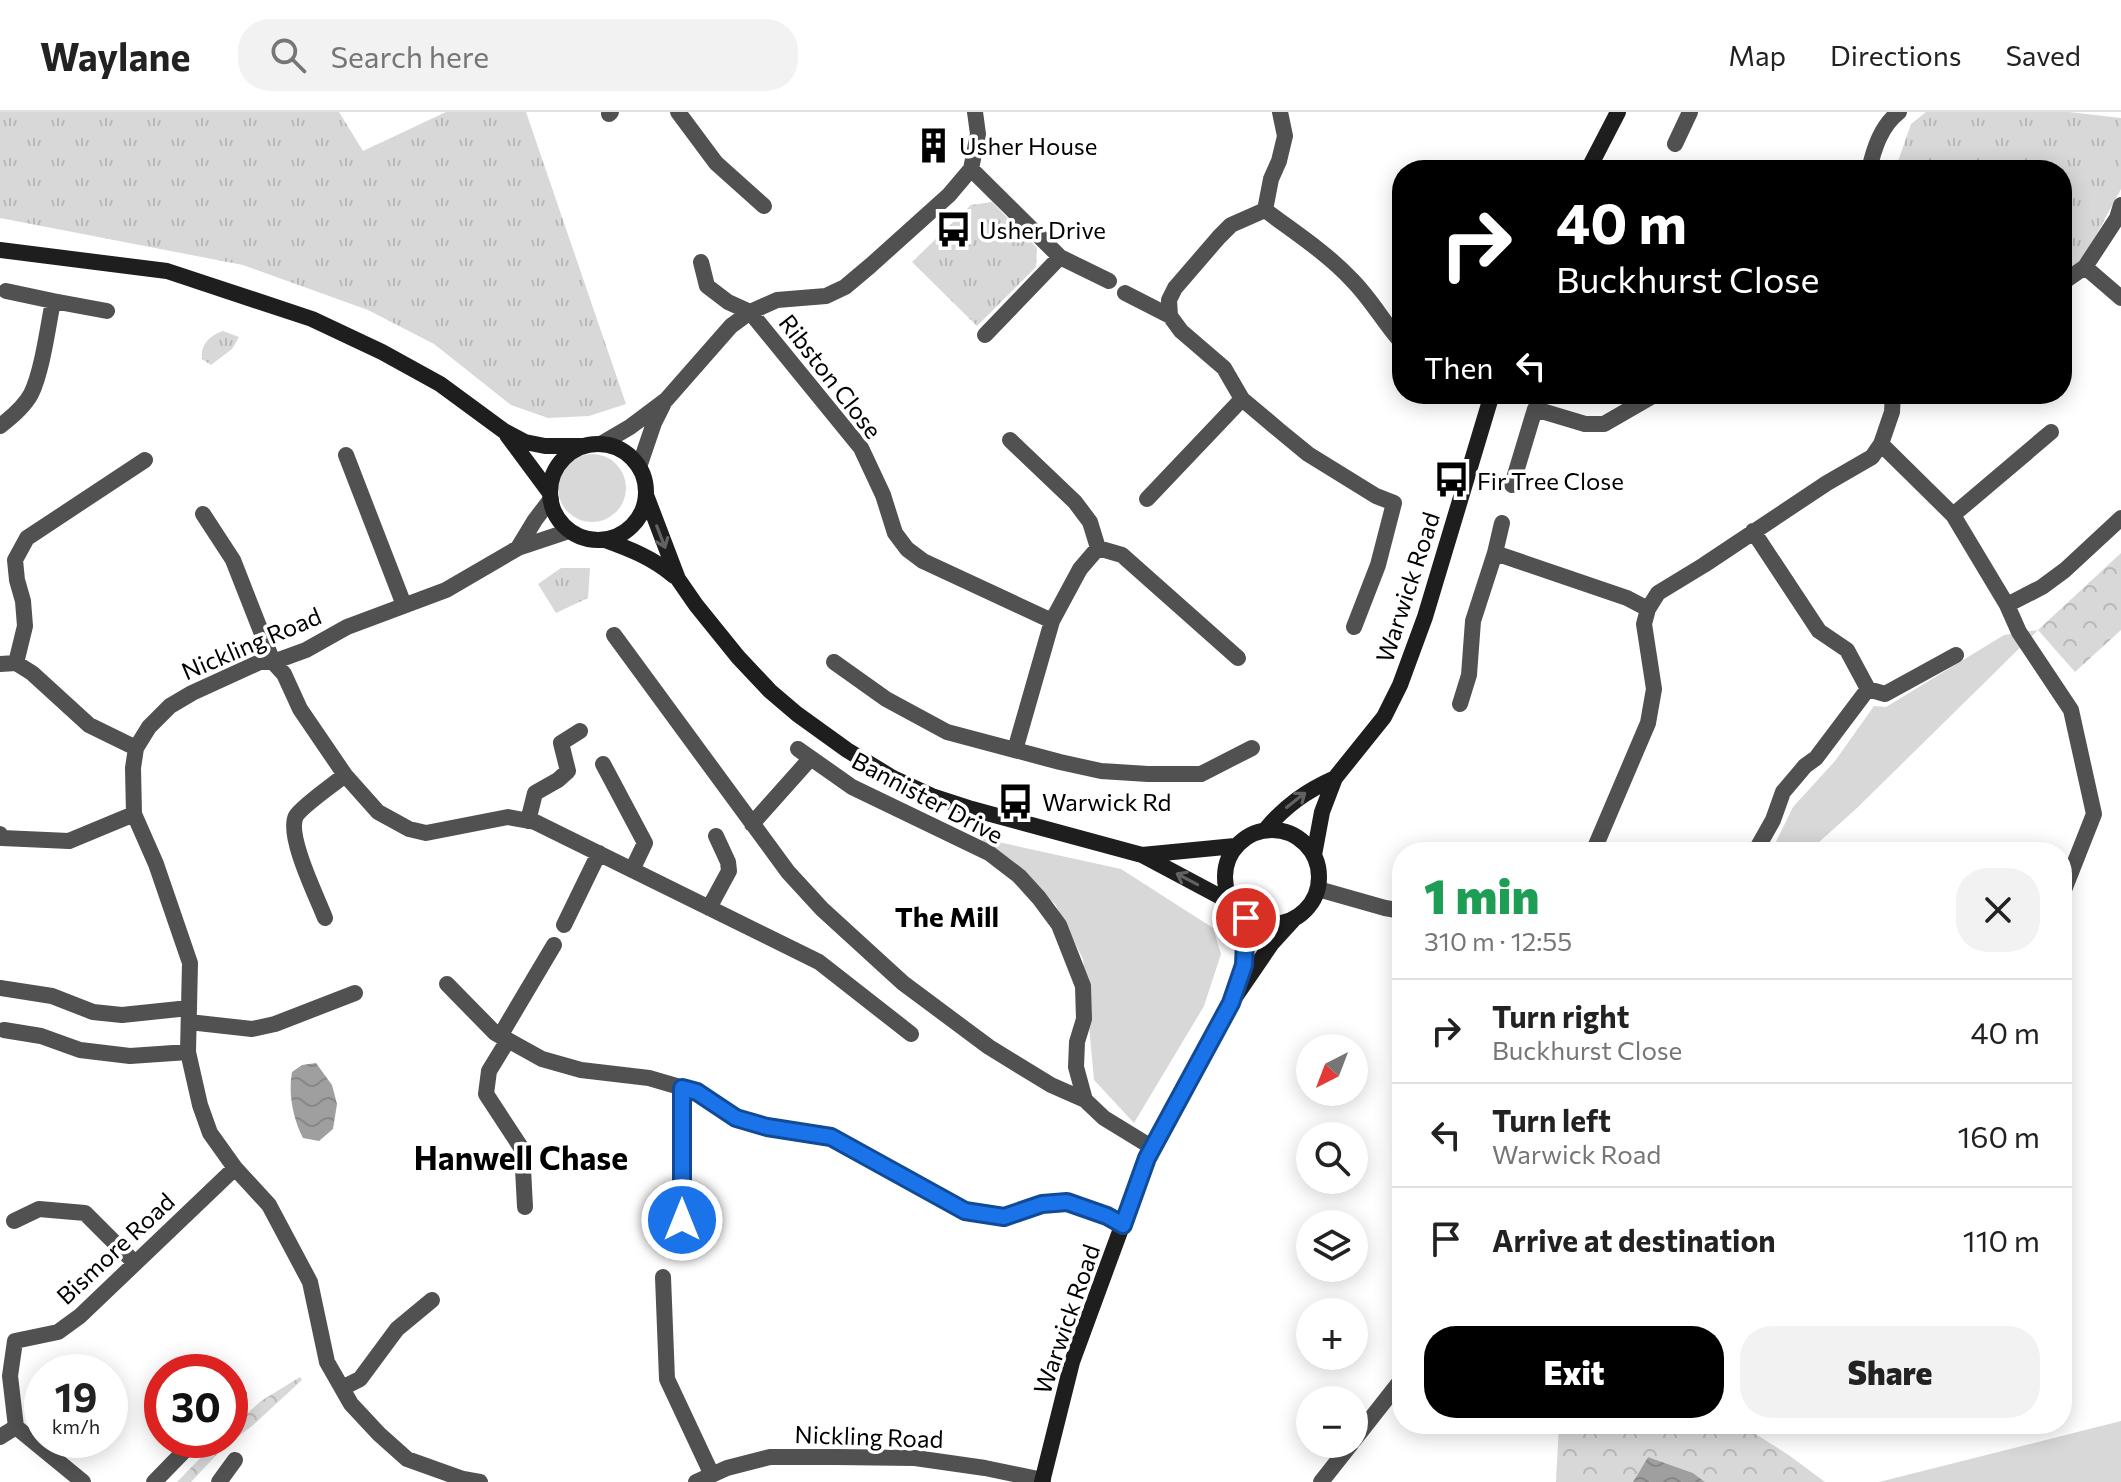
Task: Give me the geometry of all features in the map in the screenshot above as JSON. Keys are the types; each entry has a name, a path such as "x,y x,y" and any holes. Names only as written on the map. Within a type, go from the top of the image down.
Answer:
{"street":[{"path":"678,112 716,163 764,206"},
{"path":"1265,210 1285,136 1280,112"},
{"path":"1593,160 1618,112"},
{"path":"1675,144 1690,112"},
{"path":"550,496 554,473 561,461 572,452 630,427 666,400 731,326 750,312 777,300 826,296 845,287 949,195 971,169 978,134 978,113"},
{"path":"1871,160 1889,115"},
{"path":"971,169 1060,257 1109,281"},
{"path":"2072,276 2085,267 2117,218 2121,205"},
{"path":"1170,316 1169,300 1175,288 1210,247 1231,225 1265,210"},
{"path":"1265,210 1354,281 1392,332"},
{"path":"0,250 167,271 312,319 382,352 440,384 504,431 525,442 545,446 616,448 629,455 644,475 646,495 678,579"},
{"path":"985,335 1060,257"},
{"path":"701,262 707,286 728,302 750,312"},
{"path":"2085,267 2121,298"},
{"path":"6,291 107,311"},
{"path":"1125,293 1170,316 1181,331 1224,368 1242,399 1308,454 1376,496 1394,503 1378,565 1354,627"},
{"path":"0,426 14,416 31,395 53,301"},
{"name":"Ribston Close","path":"750,312 861,448 883,495 895,533 907,549 923,561 1052,621"},
{"path":"1147,499 1242,399"},
{"path":"639,467 654,423 666,400"},
{"name":"Warwick Road","path":"1314,855 1322,812 1335,778 1384,717 1400,685 1425,617 1489,404"},
{"path":"1512,485 1534,404"},
{"path":"1540,404 1585,424 1604,424 1639,404"},
{"path":"1597,842 1648,723 1654,689 1644,624 1648,609 1658,593 1872,457 1881,444 1892,404"},
{"path":"504,431 550,496 556,516 569,531 587,539 605,540 634,550 660,564 678,579 738,657 770,691 797,714 893,778 932,796 986,814 1142,855 1232,903 1246,918 1264,924 1293,920 1313,901 1318,889 1318,866 1314,855 1305,843 1280,830 1265,830 1244,839 1235,846 1225,874 1226,889 1232,903"},
{"path":"1953,515 2051,432"},
{"path":"1010,440 1075,502 1090,522 1098,548"},
{"path":"1881,444 1953,515 2007,605 2019,632 2071,710 2094,814 2072,870"},
{"path":"346,455 404,605"},
{"path":"145,460 27,538 15,560 25,626 8,664 32,673 89,725 136,748 134,814 156,864 190,963 188,1052 200,1105 210,1133 235,1168 269,1205 310,1282 327,1362 351,1404 407,1459 462,1481 480,1482"},
{"path":"605,540 634,525 646,495"},
{"name":"Nickling Road","path":"518,548 550,496"},
{"path":"203,514 233,560 273,662 284,674 300,709 345,775 378,812 409,829 426,833 508,817 535,822 819,962 911,1034"},
{"path":"2007,605 2042,587 2065,570 2117,521"},
{"path":"1460,704 1469,675 1473,621 1502,523"},
{"name":"Nickling Road","path":"136,748 149,727 170,706 192,693 260,662 273,662 306,650 347,627 446,590 518,548 569,531"},
{"path":"1753,531 1819,631 1847,650 1868,689 1885,694 1956,655"},
{"path":"1015,750 1052,621 1080,569 1098,548"},
{"path":"1098,548 1122,555 1238,658"},
{"path":"1495,553 1627,598 1648,609"},
{"path":"614,635 788,872 822,909 903,983 989,1047 1051,1085 1085,1100 1104,1118 1153,1148"},
{"path":"834,662 886,699 947,732 1101,771 1201,774 1252,748"},
{"path":"1761,842 1783,792 1816,758 1868,689"},
{"path":"528,821 535,793 568,771 561,743 580,731"},
{"name":"Bannister Drive","path":"752,824 804,754 852,787 989,853 1019,876 1059,925 1083,986 1084,1019 1077,1042 1076,1067 1085,1100"},
{"path":"603,764 645,843 632,870"},
{"path":"325,918 295,841 294,825 297,814 345,775"},
{"name":"Warwick Road","path":"1265,830 1296,799 1335,778"},
{"path":"1,838 69,841 134,814"},
{"path":"709,908 729,871 716,836"},
{"path":"1142,855 1235,846"},
{"path":"564,925 599,853"},
{"path":"1318,889 1392,909"},
{"name":"Warwick Road","path":"1231,1003 1244,965 1246,918"},
{"name":"Warwick Road","path":"1042,1481 1072,1362 1147,1158 1231,1003 1272,943 1293,920"},
{"path":"525,1207 522,1149 486,1094 489,1071 504,1038 554,945"},
{"path":"447,984 495,1033 542,1059 581,1070 649,1078 697,1092 736,1118 767,1127 831,1137 965,1211 1004,1217 1042,1204 1067,1202 1123,1225"},
{"path":"0,988 52,996 93,1012 189,1015 252,1029 275,1024 355,993"},
{"path":"4,1030 41,1036 80,1050 118,1055 188,1052"},
{"path":"682,1088 682,1220"},
{"name":"Bismore Road","path":"16,1427 8,1337 58,1332 80,1316 235,1168"},
{"path":"14,1221 39,1209 85,1213 135,1263"},
{"path":"663,1277 667,1379 712,1475"},
{"path":"342,1388 360,1379 397,1329 432,1300"},
{"path":"1368,1422 1392,1392"},
{"path":"0,1437 16,1427 83,1482"},
{"name":"Nickling Road","path":"696,1482 727,1468 770,1457 915,1458 985,1468 1042,1481"},
{"path":"154,1482 177,1458"},
{"path":"1321,1482 1340,1458"},
{"path":"219,1482 235,1460"}],"green space":[{"path":"0,112 339,112 363,151 446,112 526,112 626,404 589,416 548,418 511,405 434,344 368,310 243,265 0,218"},
{"path":"1926,112 2069,112 2121,118 2121,189 2081,263 2072,270 2072,160 1898,160 1911,124"},
{"path":"992,202 1037,248 1036,267 977,326 912,262 971,205"},
{"path":"223,331 239,337 232,349 211,365 202,359 204,345"},
{"path":"599,454 620,469 626,488 624,501 616,512 599,522 585,522 568,512 560,501 558,481 568,464 579,456"},
{"path":"2121,553 2121,630 2075,672 2038,630"},
{"path":"561,568 590,568 588,598 556,613 538,584"},
{"path":"2038,630 1819,842 1776,842 1793,807 1835,761 1874,706 1886,707 2004,635"},
{"path":"980,838 1121,869 1213,928 1221,954 1204,1006 1134,1123 1094,1080 1083,959 1055,904"},
{"path":"300,1377 302,1380 248,1429 248,1413"},
{"path":"2121,1421 2121,1482 1879,1482 2072,1434"},
{"path":"1558,1434 1756,1434 1825,1482 1705,1482 1693,1473 1648,1457 1633,1482 1556,1482"},
{"path":"200,1458 214,1458 191,1482 177,1482"}],"water":[{"path":"316,1063 332,1085 337,1104 333,1129 319,1141 303,1138 291,1097 292,1072 302,1065"},
{"path":"1648,1457 1693,1473 1705,1482 1633,1482"}],"place":[{"name":"Usher House","path":"933,145"},
{"name":"Usher Drive","path":"953,229"},
{"name":"Fir Tree Close","path":"1451,480"},
{"name":"Warwick Rd","path":"1016,801"}],"district":[{"name":"The Mill","path":"947,916"},
{"name":"Hanwell Chase","path":"521,1157"}],"route":[{"path":"682,1220 682,1088 697,1092 736,1118 767,1127 831,1137 965,1211 1004,1217 1042,1204 1067,1202 1123,1225 1147,1158 1231,1003 1244,965 1246,918"}]}
